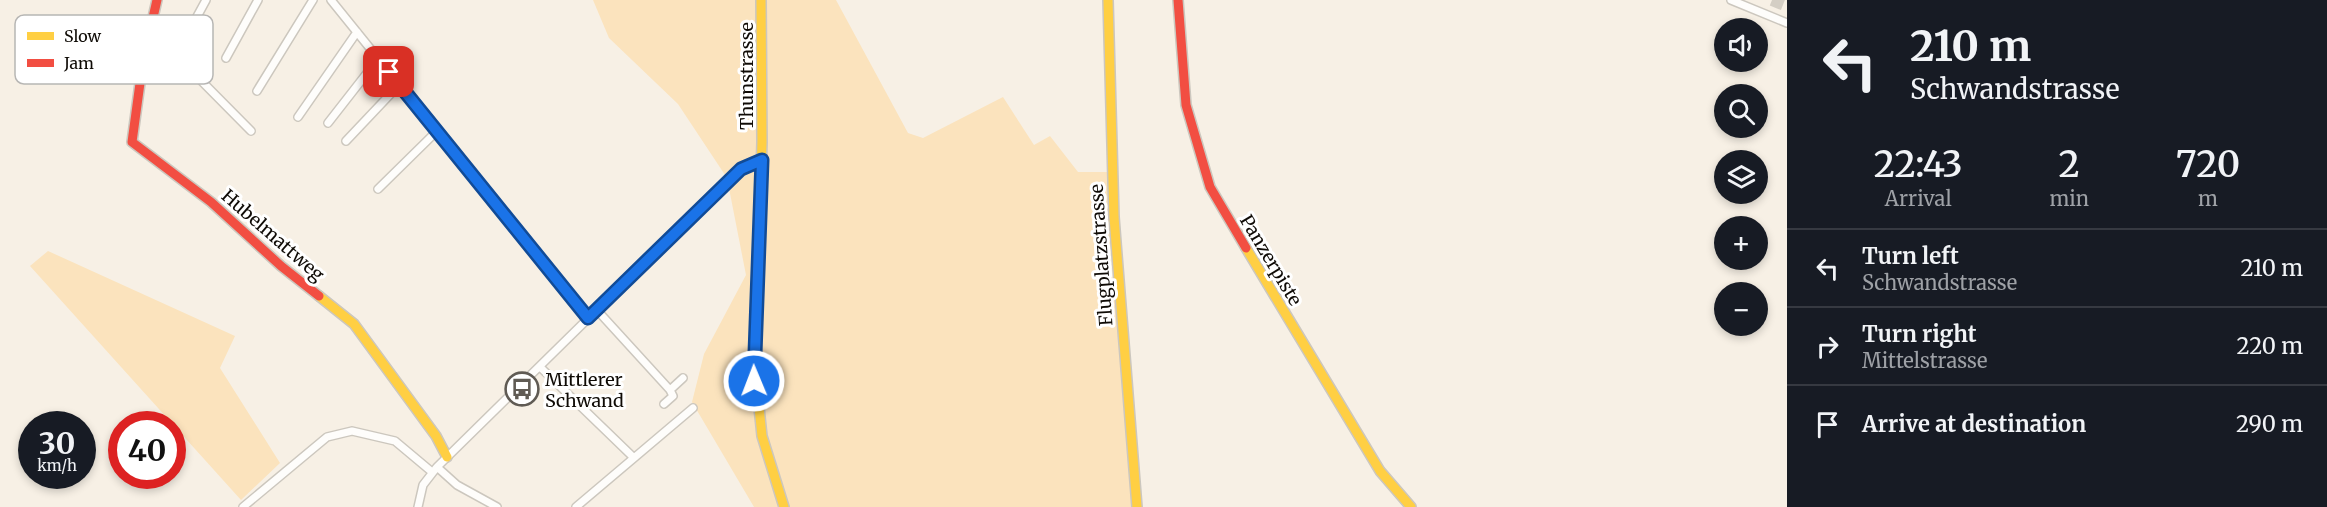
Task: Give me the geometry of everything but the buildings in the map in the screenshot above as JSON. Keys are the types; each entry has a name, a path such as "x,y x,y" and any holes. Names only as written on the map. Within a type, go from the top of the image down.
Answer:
{"street":[{"path":"154,15 158,0"},
{"path":"198,15 207,0"},
{"path":"226,58 258,0"},
{"path":"257,91 313,0"},
{"path":"331,0 588,318"},
{"name":"Thunstrasse","path":"761,0 762,160 754,381 763,445 784,507"},
{"name":"Flugplatzstrasse","path":"1108,0 1114,217 1137,507"},
{"name":"Panzerpiste","path":"1178,0 1186,105 1210,187 1356,433 1380,471 1411,507"},
{"path":"1731,0 1787,23"},
{"path":"298,117 357,32"},
{"path":"328,123 378,59"},
{"name":"Hubelmattweg","path":"141,84 132,142 211,202 281,266 354,324 436,436 447,457"},
{"path":"204,84 251,131"},
{"path":"346,141 399,85"},
{"path":"378,189 437,131"},
{"path":"418,507 420,490 447,457 741,169 762,160"},
{"path":"596,309 670,390 673,396 664,404"},
{"path":"540,367 631,455"},
{"path":"670,390 683,378"},
{"path":"576,507 693,408"},
{"path":"243,507 327,437 344,431 395,441 457,485 497,507"}],"shaded area":[{"path":"593,0 836,0 908,133 923,138 1003,97 1034,145 1050,136 1078,172 1109,172 1111,275 1124,300 1135,507 754,507 692,402 704,354 746,275 727,178 678,104 609,38"},
{"path":"48,251 235,336 220,368 280,463 241,500 186,439 186,411 161,411 30,266"}],"tunnel":[{"path":"1772,0 1787,6"}],"traffic: slow":[{"path":"761,0 762,142 755,369 762,436 784,507"},
{"path":"1108,0 1114,217 1137,507"},
{"path":"1246,248 1380,471 1411,507"},
{"path":"319,296 354,324 436,436 447,457"}],"traffic: jam":[{"path":"154,15 157,0"},
{"path":"1178,0 1186,105 1210,187 1246,248"},
{"path":"140,84 132,142 211,202 281,266 319,296"}],"place":[{"name":"Mittlerer Schwand","path":"522,389"}],"route":[{"path":"389,72 588,318 741,169 750,163 762,160 753,350 754,381"}]}
